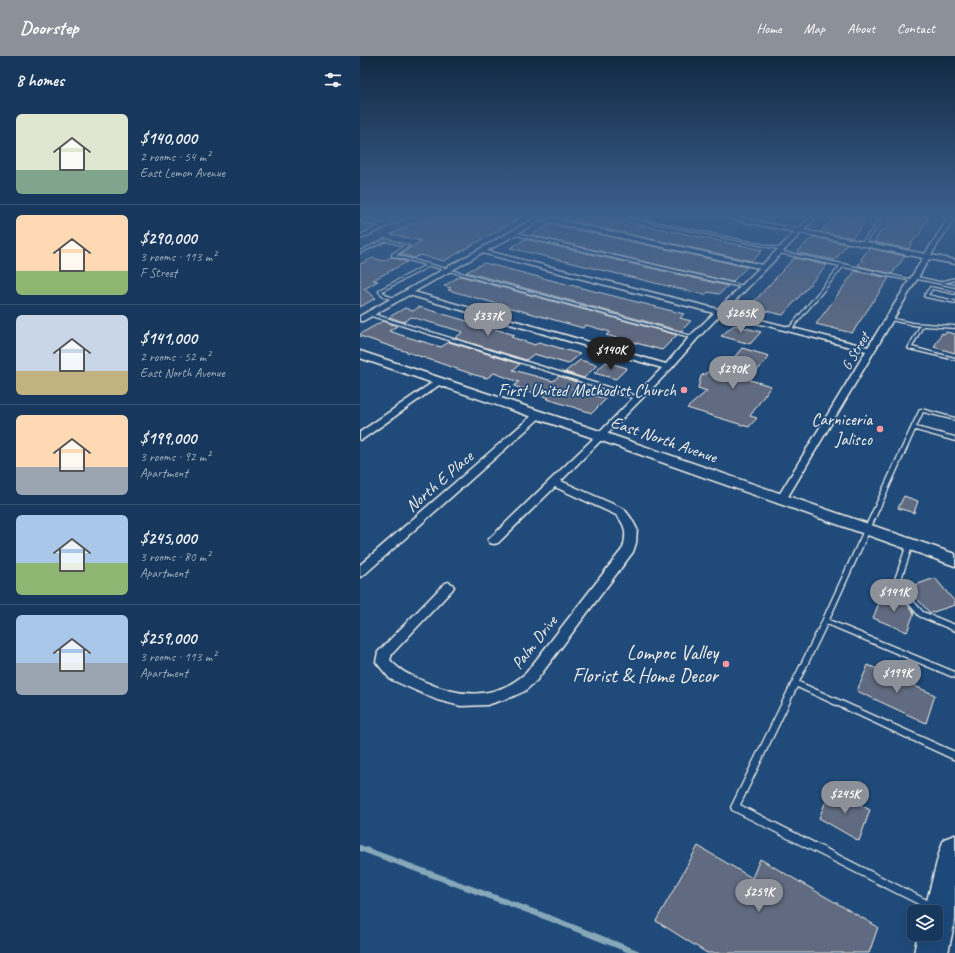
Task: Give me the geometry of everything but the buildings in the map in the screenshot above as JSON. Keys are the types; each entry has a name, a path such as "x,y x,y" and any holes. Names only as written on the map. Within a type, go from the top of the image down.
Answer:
{"highway":[{"path":"942,905 955,850"},
{"path":"931,953 934,941"}],"street":[{"path":"360,319 466,259"},
{"path":"511,259 871,350"},
{"path":"728,259 764,267"},
{"path":"494,540 601,436 668,367 694,337 772,259"},
{"name":"G Street","path":"781,500 925,259"},
{"path":"940,259 955,262"},
{"path":"408,292 668,367"},
{"name":"East North Avenue","path":"360,354 601,436 955,560"},
{"path":"360,438 438,381"},
{"name":"North E Place","path":"360,572 538,415"},
{"name":"Palm Drive","path":"448,587 387,650 383,656 383,662 395,675 442,696 461,700 487,699 520,687 531,677 629,549 632,537 628,519 620,512 553,482"}],"lane":[{"path":"408,259 694,337"},
{"path":"623,259 744,287"},
{"path":"815,259 843,266 953,285"},
{"path":"395,299 387,297 380,291 428,264"},
{"path":"790,329 843,266"},
{"path":"941,283 955,279"},
{"path":"947,292 953,285"},
{"path":"955,293 931,288 926,296 955,302"},
{"path":"369,314 638,398"},
{"path":"890,319 922,325 955,327"},
{"path":"922,325 910,348 955,359"},
{"path":"907,908 735,807 825,621 922,410 955,419"},
{"path":"913,428 955,439"},
{"path":"910,544 896,585 921,614 955,628"},
{"path":"825,621 955,675"},
{"path":"795,683 955,756"}],"waterway":[{"path":"360,848 552,919 637,953"}],"place":[{"name":"First United Methodist Church","path":"684,390"},
{"name":"Carniceria Jalisco","path":"880,429"},
{"name":"Lompoc Valley Florist & Home Decor","path":"726,664"}]}
